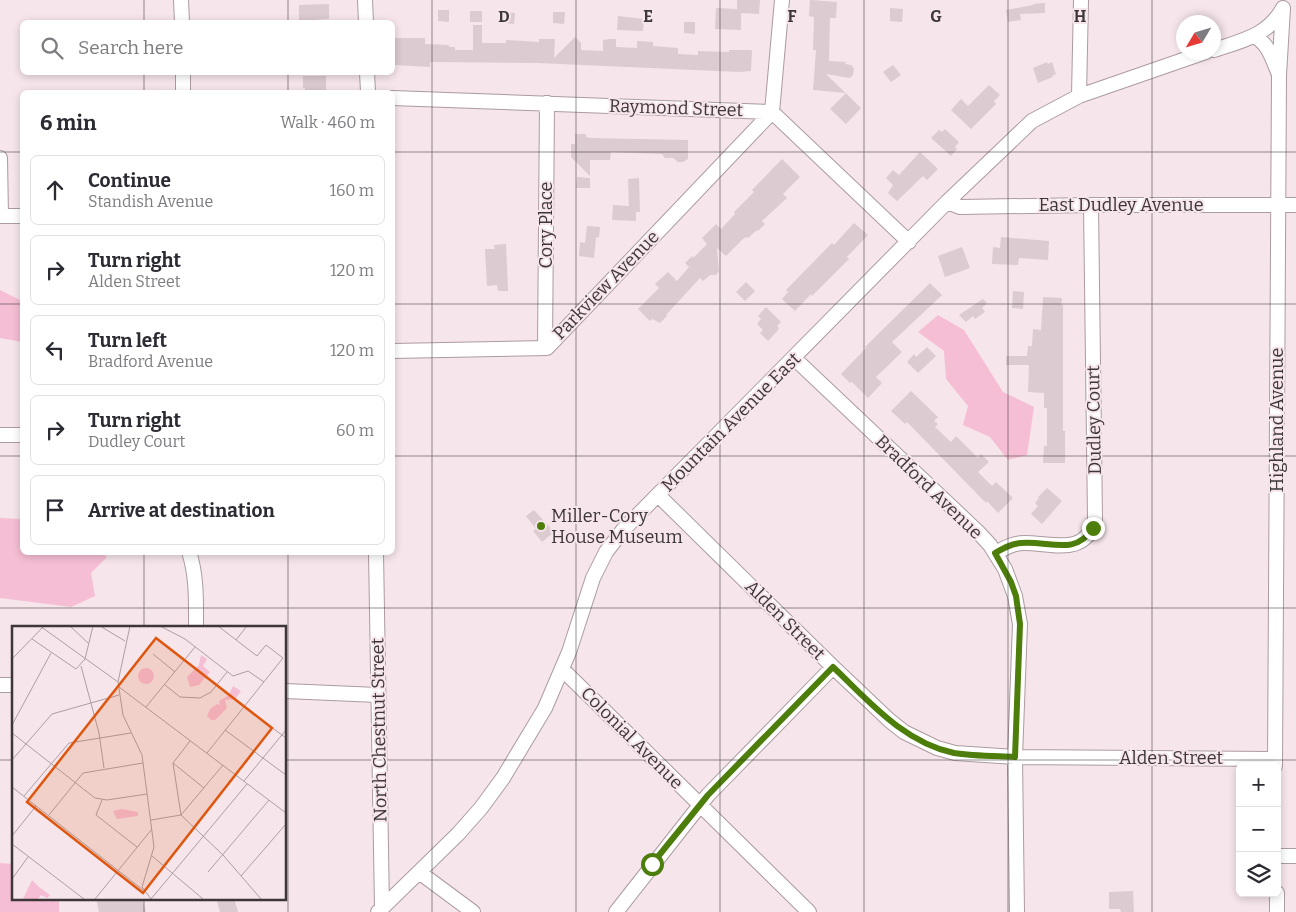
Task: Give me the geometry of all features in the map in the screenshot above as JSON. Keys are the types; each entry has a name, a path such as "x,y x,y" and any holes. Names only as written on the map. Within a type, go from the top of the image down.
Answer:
{"street":[{"path":"181,0 182,20"},
{"path":"365,0 366,20"},
{"path":"782,0 772,112 909,242"},
{"path":"1079,96 1081,0"},
{"path":"1221,48 1254,36 1271,25 1278,19 1284,4"},
{"name":"Highland Avenue","path":"1275,762 1279,75 1284,4"},
{"name":"Highland Avenue","path":"1254,36 1264,43 1279,75"},
{"name":"Mountain Avenue East","path":"380,910 458,834 481,808 503,778 545,708 569,652 593,578 606,552 623,530 947,202 1032,121 1079,96 1183,60"},
{"path":"182,75 183,90"},
{"path":"367,75 368,90"},
{"name":"Raymond Street","path":"395,98 772,112"},
{"name":"Cory Place","path":"545,348 547,103"},
{"name":"Parkview Avenue","path":"395,351 545,348 772,112"},
{"path":"0,158 0,216 20,216"},
{"name":"East Dudley Avenue","path":"947,202 960,207 1091,204 1296,205"},
{"name":"Dudley Court","path":"995,553 1011,544 1073,545 1081,541 1093,528 1095,518 1091,204"},
{"name":"Bradford Avenue","path":"794,358 978,532 995,553 1011,582 1016,596 1020,624 1015,757 1017,912"},
{"path":"0,435 20,435"},
{"name":"Alden Street","path":"658,495 889,720 904,732 937,748 955,753 1015,757 1275,762"},
{"path":"190,555 194,566 196,626"},
{"name":"North Chestnut Street","path":"376,555 380,910"},
{"path":"616,912 700,805 833,667"},
{"name":"Colonial Avenue","path":"562,669 809,912"},
{"path":"286,691 378,695"},
{"path":"1281,856 1296,856"},
{"path":"419,872 473,912"},
{"path":"1277,897 1277,912"}],"shaded area":[{"path":"0,290 20,300 20,342 0,338"},
{"path":"938,315 964,330 1003,392 1034,407 1027,455 1008,460 990,437 963,425 968,406 946,379 944,351 918,332"},
{"path":"0,518 20,519 20,555 104,555 107,557 91,573 95,596 71,607 0,598"},
{"path":"0,863 12,864 12,900 59,900 59,912 0,912"}],"building":[{"path":"737,0 760,0 759,14 741,13 741,30 715,29 716,8 737,9"},
{"path":"810,0 837,2 836,18 830,18 829,61 846,62 845,64 851,65 854,68 853,75 850,78 826,74 846,93 813,90 816,50 813,50 814,17 809,16"},
{"path":"1045,3 1045,13 1020,14 1021,20 1008,22 1006,10"},
{"path":"329,4 329,19 299,20 299,5"},
{"path":"890,8 903,9 902,22 890,21"},
{"path":"438,10 449,10 449,22 438,21"},
{"path":"470,11 482,11 482,22 470,22"},
{"path":"503,12 515,13 514,24 502,23"},
{"path":"553,12 565,12 564,24 553,23"},
{"path":"618,16 644,19 643,31 617,30"},
{"path":"684,22 695,22 695,34 684,33"},
{"path":"473,25 482,25 482,43 506,43 506,40 539,42 539,39 555,39 554,58 575,37 581,43 581,50 603,51 603,40 616,39 616,47 637,48 637,41 653,42 653,46 678,48 678,54 698,55 698,51 729,52 729,50 752,50 751,71 740,72 538,63 430,62 430,67 395,65 395,38 425,38 425,44 449,45 449,47 455,47 455,50 473,50"},
{"path":"1047,62 1048,64 1052,62 1056,74 1038,83 1033,68"},
{"path":"893,65 901,75 891,82 883,72"},
{"path":"303,76 326,76 326,90 305,90 303,88"},
{"path":"989,85 1000,95 994,101 996,104 971,129 951,110 961,99 968,106"},
{"path":"846,93 861,108 846,124 830,109"},
{"path":"945,129 959,142 955,147 957,149 951,156 931,138 939,130 942,132"},
{"path":"575,134 586,134 586,137 590,138 688,140 688,159 678,162 673,158 665,158 662,154 611,152 610,160 590,160 590,176 571,157 571,144 575,144"},
{"path":"920,152 938,169 927,180 923,176 897,201 888,193 893,185 886,178 893,170 899,175"},
{"path":"782,159 800,177 783,194 787,198 762,221 765,224 758,231 743,239 726,256 717,248 719,271 716,275 710,275 703,281 700,278 660,323 652,319 650,321 638,309 659,288 655,284 668,272 677,281 689,267 685,263 707,244 702,238 716,224 721,229 735,214 734,212 754,192 752,190"},
{"path":"577,177 590,178 590,188 576,188"},
{"path":"639,178 640,212 636,212 636,221 612,220 613,205 629,206 628,179"},
{"path":"854,223 868,235 847,257 849,259 795,311 782,299 788,292 786,290 832,243 834,245"},
{"path":"587,226 600,227 599,238 596,237 594,258 579,256 580,242 585,243"},
{"path":"1001,237 1049,241 1048,260 1019,258 1018,265 992,264 993,247 1000,248"},
{"path":"506,244 508,291 498,291 497,285 487,286 485,249 495,249 494,245"},
{"path":"962,247 970,268 945,277 938,256"},
{"path":"746,282 755,291 745,301 736,292"},
{"path":"930,283 942,295 892,342 902,352 876,377 882,383 868,398 841,374 865,347"},
{"path":"1013,291 1024,292 1023,309 1012,308"},
{"path":"1043,297 1062,298 1061,305 1063,305 1063,431 1065,431 1065,463 1043,463 1044,446 1047,446 1047,408 1044,408 1044,393 1028,392 1029,365 1006,365 1006,356 1027,356 1028,346 1032,346 1033,329 1041,330"},
{"path":"983,299 987,303 982,308 985,312 975,319 973,316 966,322 959,315"},
{"path":"766,307 781,322 777,326 779,329 768,341 760,333 763,330 757,324 761,319 758,316"},
{"path":"927,347 936,356 918,373 907,362 914,354 916,357"},
{"path":"911,391 938,417 934,421 938,424 935,427 951,442 956,436 978,458 981,454 989,462 978,472 992,486 996,482 1013,498 998,513 907,422 905,424 891,411"},
{"path":"1047,488 1062,501 1042,524 1031,514 1038,506 1035,503 1038,497"},
{"name":"Miller-Cory House Museum","path":"534,510 554,532 542,542 533,531 536,529 526,516"},
{"path":"1133,891 1134,912 1121,912 1120,909 1109,909 1109,892"},
{"path":"96,900 143,900 146,912 99,912"},
{"path":"217,900 235,900 238,912 220,912"}],"place":[{"name":"Miller-Cory House Museum","path":"541,526"}],"route":[{"path":"652,864 708,795 833,667 889,720 904,732 921,741 955,753 1015,757 1020,624 1016,596 1005,569 995,553 1011,544 1073,545 1081,541 1093,528"}]}
